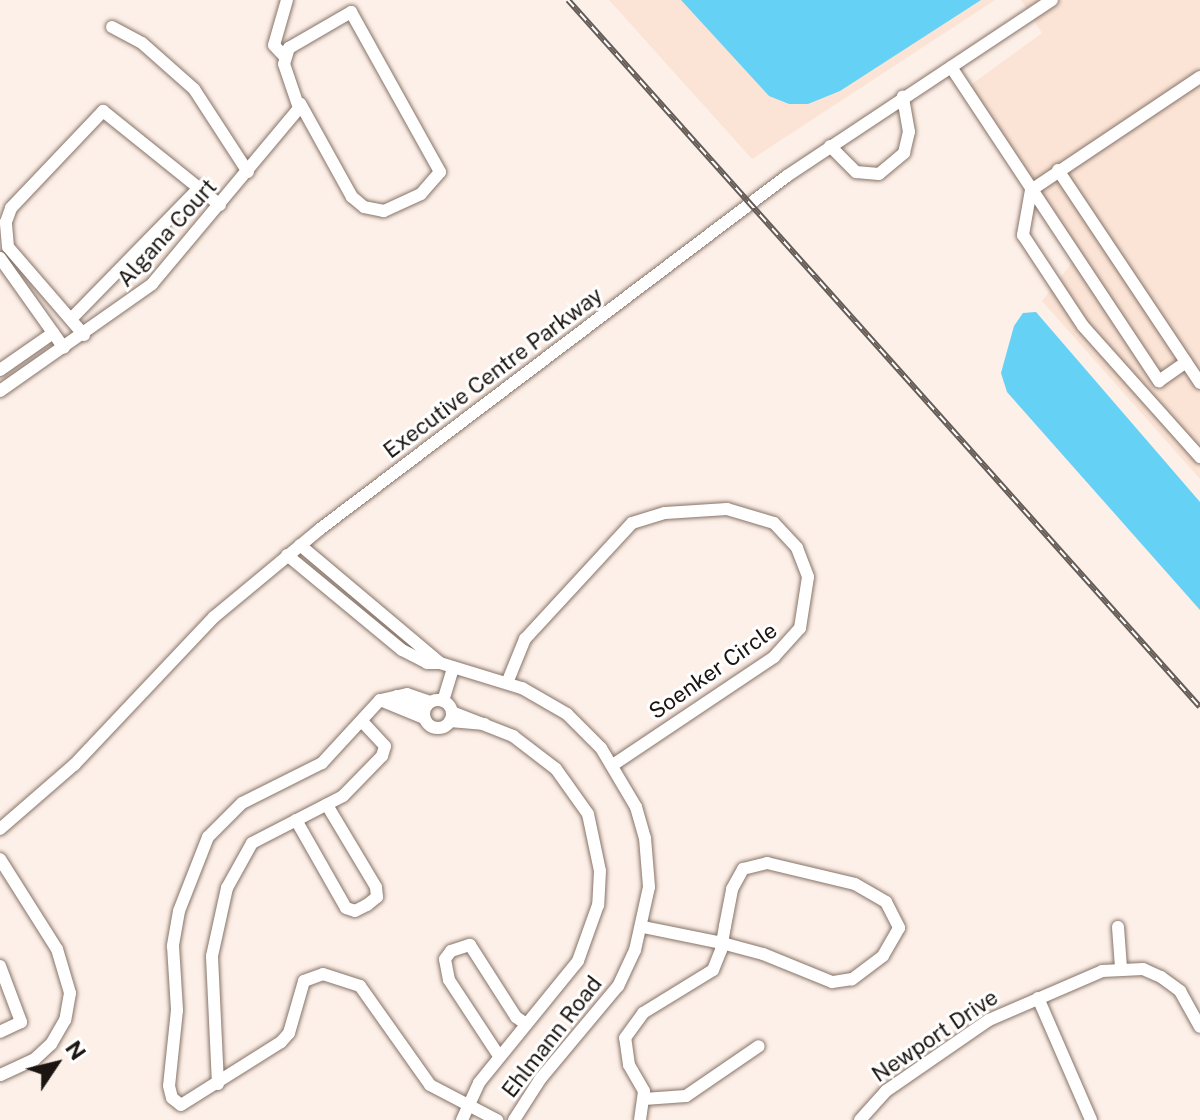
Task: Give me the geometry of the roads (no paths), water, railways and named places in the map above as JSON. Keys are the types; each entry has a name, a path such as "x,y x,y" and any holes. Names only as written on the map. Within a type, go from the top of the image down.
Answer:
{"street":[{"path":"285,57 274,45 287,0"},
{"name":"Executive Centre Parkway","path":"0,829 74,765 214,617 287,555 830,146 1052,0"},
{"path":"351,12 440,172 421,194 384,211 364,207 352,197 300,103 286,75 285,57 289,48 351,12"},
{"path":"112,27 142,43 194,89 248,172"},
{"path":"951,67 1159,381 1186,362"},
{"path":"1200,77 1031,190 1023,235 1083,326 1200,457"},
{"path":"830,146 856,172 879,174 904,153 909,132 903,97"},
{"name":"Algana Court","path":"0,391 84,335 152,284 273,143 300,103"},
{"path":"64,348 3,254 6,222 11,208 103,111 220,205"},
{"path":"1058,170 1200,383"},
{"path":"71,319 200,187"},
{"path":"3,254 84,335"},
{"path":"0,370 53,333"},
{"name":"Soenker Circle","path":"507,683 525,639 632,523 665,513 727,509 774,523 797,548 808,577 807,611 795,636 774,657 614,764"},
{"name":"Ehlmann Road","path":"300,545 374,611 432,650 440,663"},
{"name":"Ehlmann Road","path":"287,555 383,637 427,663 440,663 507,683 567,714 614,764 645,838 649,887 643,927 618,986 541,1078 514,1120"},
{"path":"430,708 453,668"},
{"path":"462,1120 468,1104 499,1056 578,961 591,935 598,905 597,843 575,791 556,769 513,736 485,724 451,717 407,694 380,700 322,763 242,803 220,820 192,872 173,946 177,1010 169,1086 172,1098 181,1105 281,1042 289,1033 304,981 323,974 360,986 421,1076 442,1093 468,1104 497,1120"},
{"path":"380,700 430,708"},
{"path":"430,708 438,728 451,717"},
{"path":"218,1084 214,1069 214,934 239,861 269,831 327,805 382,756 385,746 362,721"},
{"path":"296,820 346,908 355,911 377,897 376,887 327,805"},
{"path":"0,859 57,949 70,993 65,1020 51,1044 35,1059 0,1075"},
{"path":"640,1120 644,1099 626,1055 629,1029 674,991 704,978 722,943 736,878 757,863 855,884 886,902 898,920 890,949 841,981 822,981 763,954 722,943 643,927"},
{"path":"1118,927 1121,968 1161,977 1180,991 1200,1027"},
{"path":"499,1056 449,980 445,959 451,951 470,945 526,1024"},
{"path":"0,966 6,998 21,1022 0,1032"},
{"name":"Newport Drive","path":"860,1120 886,1091 989,1020 1038,998 1121,968"},
{"path":"1038,998 1091,1120"},
{"path":"644,1099 686,1096 759,1046"}],"water":[{"path":"681,0 981,0 840,91 808,104 789,104 769,96"},
{"path":"1036,312 1200,502 1200,610 1007,392 1001,373 1014,326 1023,313"}],"railway":[{"path":"568,0 1200,707"}]}
